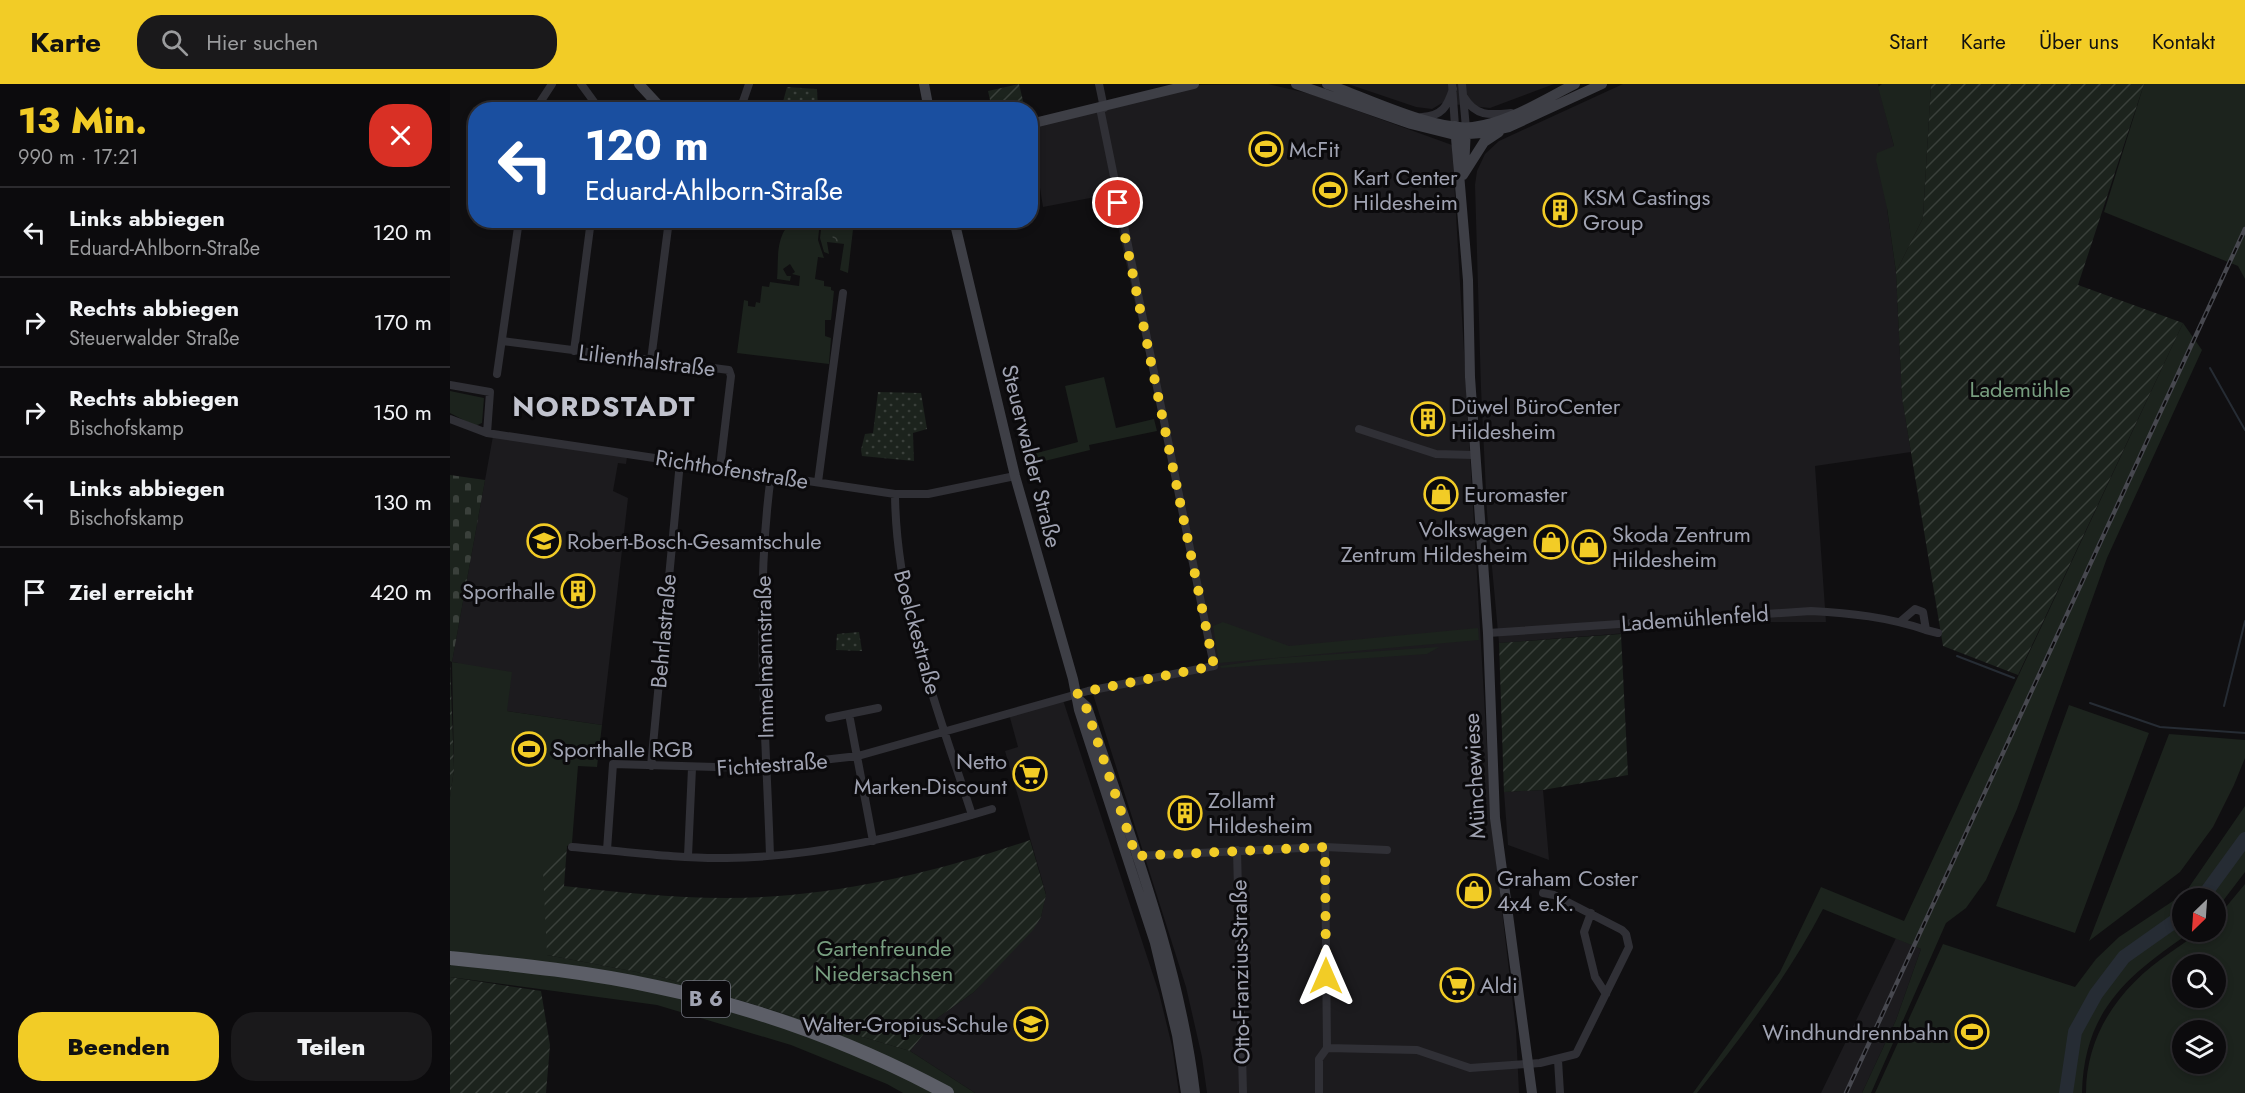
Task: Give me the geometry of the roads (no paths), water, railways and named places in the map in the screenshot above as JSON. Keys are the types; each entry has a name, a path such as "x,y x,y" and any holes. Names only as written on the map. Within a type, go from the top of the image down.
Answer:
{"highway":[{"name":"B 6","path":"450,958 572,972 681,993 827,1037 900,1068 946,1093"},
{"name":"B 6","path":"450,966 580,982 680,1001 842,1052 928,1093"}],"street":[{"path":"540,102 552,84"},
{"path":"581,84 594,102"},
{"path":"639,84 656,102"},
{"path":"743,102 749,84"},
{"path":"924,84 927,102"},
{"path":"1099,84 1102,108"},
{"path":"1038,122 1194,84"},
{"path":"1296,84 1411,124 1460,131 1509,127 1602,84"},
{"path":"1327,84 1460,131 1516,113 1575,84"},
{"path":"1460,131 1464,97 1462,84"},
{"path":"1452,87 1460,131"},
{"path":"1419,117 1436,115 1444,111 1452,87"},
{"path":"1464,97 1473,110 1480,114 1516,113"},
{"name":"Fichtestraße","path":"607,850 614,764 692,768 767,767 858,756 1078,697 1214,666 1102,108"},
{"name":"Münchewiese","path":"1463,175 1484,142 1509,127"},
{"name":"Münchewiese","path":"1460,131 1463,175 1461,189"},
{"name":"Münchewiese","path":"1460,131 1457,169 1461,189 1474,455 1488,633 1490,730 1498,844 1530,1064 1532,1093"},
{"path":"497,374 518,228"},
{"path":"574,351 590,228"},
{"path":"651,360 668,228"},
{"name":"Steuerwalder Straße","path":"956,228 1015,476 1078,697 1086,707 1132,858 1177,990 1187,1033 1195,1093"},
{"path":"818,482 843,293"},
{"name":"Lilienthalstraße","path":"502,341 725,369 731,372 720,468"},
{"path":"450,385 489,391 491,396 487,433"},
{"name":"Richthofenstraße","path":"450,419 487,433 895,494 928,494 1015,476"},
{"path":"1359,429 1436,454 1474,455"},
{"name":"Behrlastraße","path":"651,766 680,462"},
{"name":"Immelmannstraße","path":"770,856 762,577 771,475"},
{"name":"Boelckestraße","path":"895,494 903,588 945,733 972,815"},
{"name":"Lademühlenfeld","path":"1488,633 1811,610 1901,621 1926,630 1923,612 1915,609 1901,621"},
{"path":"1926,630 1938,633"},
{"name":"Fichtestraße","path":"829,718 878,708"},
{"name":"Fichtestraße","path":"849,714 858,756"},
{"path":"858,756 873,840"},
{"path":"688,856 692,768"},
{"path":"572,847 726,858 770,856 810,852 910,832 992,808"},
{"path":"1132,858 1236,850 1325,847 1388,850"},
{"path":"1319,1093 1319,1059 1327,1048 1325,847"},
{"name":"Otto-Franzius-Straße","path":"1236,850 1243,1093"},
{"name":"Steuerwalder Straße","path":"1132,858 1167,990 1186,1093"},
{"path":"1327,1048 1418,1050 1470,1068 1530,1064 1558,1060 1576,1054 1629,947 1629,941 1622,930 1591,913 1543,893"},
{"path":"1591,913 1584,932 1595,977 1606,994"},
{"path":"1558,1060 1560,1093"}],"waterway":[{"path":"2210,368 2245,430"},
{"path":"2224,706 2245,621"},
{"path":"1957,656 2014,678"},
{"path":"2090,703 2160,727 2245,733"},
{"path":"2209,888 2245,839"},
{"path":"2066,1093 2075,1032 2096,994 2124,957 2172,923"}],"railway":[{"path":"1846,1093 2245,229"}],"place":[{"name":"McFit","path":"1266,149"},
{"name":"Kart Center Hildesheim","path":"1330,190"},
{"name":"KSM Castings Group","path":"1560,210"},
{"name":"Düwel BüroCenter Hildesheim","path":"1428,419"},
{"name":"Euromaster","path":"1441,494"},
{"name":"Robert-Bosch-Gesamtschule","path":"544,541"},
{"name":"Volkswagen Zentrum Hildesheim","path":"1551,542"},
{"name":"Skoda Zentrum Hildesheim","path":"1589,547"},
{"name":"Sporthalle","path":"578,591"},
{"name":"Sporthalle RGB","path":"529,749"},
{"name":"Netto Marken-Discount","path":"1030,774"},
{"name":"Zollamt Hildesheim","path":"1185,813"},
{"name":"Graham Coster 4x4 e.K.","path":"1474,891"},
{"name":"Aldi","path":"1457,985"},
{"name":"Walter-Gropius-Schule","path":"1031,1024"},
{"name":"Windhundrennbahn","path":"1972,1032"}],"district":[{"name":"NORDSTADT","path":"604,406"}],"park label":[{"name":"Lademühle","path":"2020,389"},
{"name":"Gartenfreunde Niedersachsen","path":"884,960"}]}
